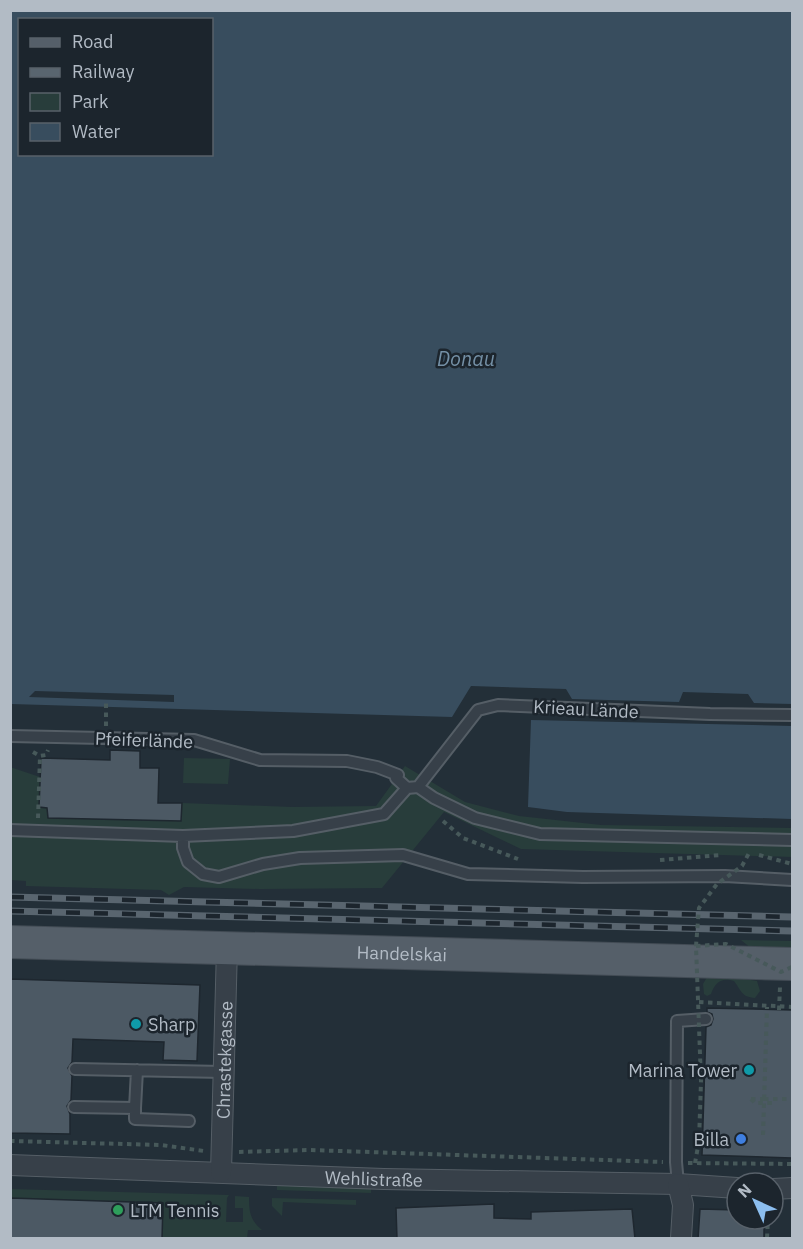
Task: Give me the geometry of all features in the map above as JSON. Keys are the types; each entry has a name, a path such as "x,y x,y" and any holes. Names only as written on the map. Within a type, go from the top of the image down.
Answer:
{"main road":[{"name":"Handelskai","path":"10,942 792,966"}],"street":[{"name":"Chrastekgasse","path":"221,1172 226,947"},
{"name":"Wehlistraße","path":"10,1165 384,1179 678,1184 725,1187"},
{"path":"678,1184 682,1205 681,1239"}],"lane":[{"name":"Krieau Lände","path":"10,830 183,836 293,831 384,814 412,788 478,710 498,705 792,715"},
{"name":"Pfeiferlände","path":"10,736 194,740 260,760 347,761 377,767 398,776 396,778 412,788 475,818 540,834 792,840"},
{"path":"183,836 183,848 188,862 203,874 219,877 263,864 300,858 403,855 468,874 583,877 725,876 792,880"},
{"path":"678,1184 675,1162 677,1021 706,1019"},
{"path":"75,1069 223,1072"},
{"path":"137,1070 135,1119 189,1121"},
{"path":"74,1107 135,1108"}],"path":[{"path":"105,738 106,700"},
{"path":"38,831 40,756 46,755"},
{"path":"462,838 522,861"},
{"path":"738,854 749,853 792,864"},
{"path":"749,853 742,866 717,884 699,908 696,945 701,1081 699,1141 695,1163 770,1160 792,1164"},
{"path":"657,860 726,854"},
{"path":"696,945 726,944 781,972 792,966"},
{"path":"699,1002 792,1007"},
{"path":"763,1135 767,1006"},
{"path":"773,1103 754,1103 751,1099 792,1099"},
{"path":"10,1141 161,1145 205,1151"},
{"path":"238,1152 310,1150 663,1162"}],"green space":[{"path":"184,758 230,759 228,784 183,783"},
{"path":"405,766 465,802 519,816 601,825 792,828 792,857 521,849 444,812 382,888 184,887 169,895 161,890 26,886 26,881 11,880 10,767 40,777 39,807 47,808 48,818 181,821 182,803 292,807 376,806"},
{"path":"741,940 792,941 792,955 752,949"},
{"path":"724,968 745,979 757,981 760,991 755,998 744,995 734,981 730,980 720,982 711,994 707,996 704,994 703,984 710,972"},
{"path":"277,1185 371,1188 371,1193 277,1190"},
{"name":"LTM Tennis","path":"10,1189 229,1195 226,1222 243,1222 243,1208 235,1208 235,1196 249,1197 251,1215 262,1230 248,1230 247,1238 11,1238"},
{"path":"272,1198 356,1200 356,1205 283,1202 282,1216 272,1206"}],"water":[{"name":"Donau","path":"11,11 792,11 792,704 754,703 748,694 683,692 679,702 572,699 566,689 471,686 452,717 11,704"},
{"path":"531,720 792,726 792,819 567,812 528,807"}],"pier":[{"path":"35,691 174,695 174,702 29,697"}],"building":[{"path":"110,750 140,751 140,768 159,768 158,803 182,803 181,821 48,818 47,808 39,807 41,758 110,760"},
{"path":"10,979 200,985 197,1061 163,1060 164,1042 73,1039 72,1062 68,1068 72,1076 71,1100 67,1106 70,1114 70,1134 10,1133"},
{"name":"Marina Tower","path":"707,1008 792,1010 792,1158 702,1155 706,1027 711,1025 713,1019 712,1014 707,1012"},
{"path":"10,1198 163,1203 162,1239 10,1239"},
{"path":"494,1204 494,1218 531,1219 531,1212 632,1209 635,1239 397,1239 396,1208"},
{"path":"700,1209 725,1210 725,1231 764,1231 764,1239 698,1239"}],"railway":[{"path":"10,897 792,917"},
{"path":"10,911 792,931"}],"place":[{"name":"Sharp","path":"136,1024"},
{"name":"Marina Tower","path":"749,1070"},
{"name":"Billa","path":"741,1139"},
{"name":"LTM Tennis","path":"118,1210"}]}
